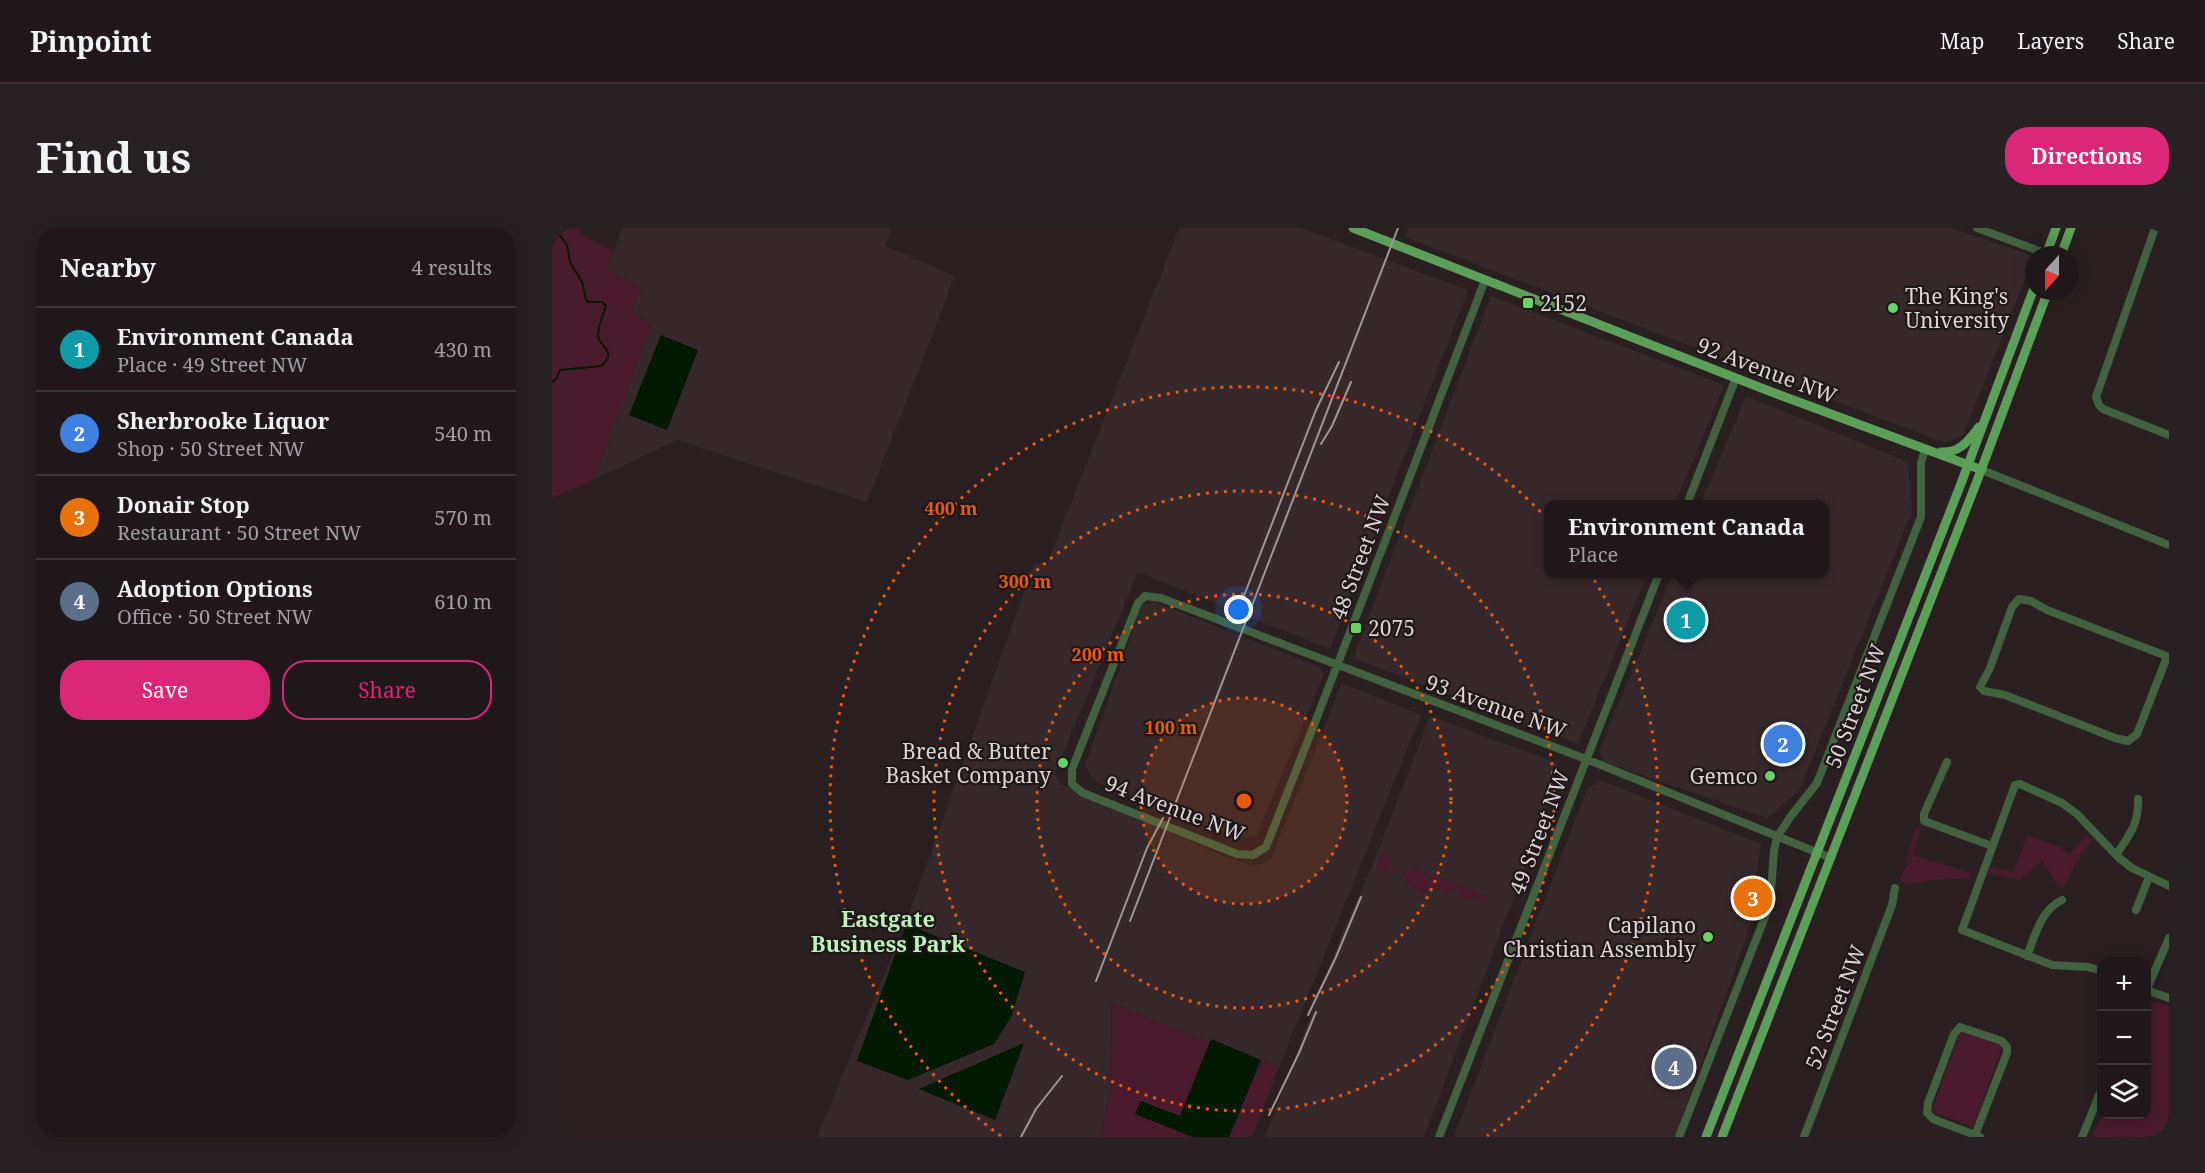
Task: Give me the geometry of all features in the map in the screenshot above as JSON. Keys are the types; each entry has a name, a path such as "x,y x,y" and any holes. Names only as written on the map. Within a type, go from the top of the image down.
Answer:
{"main road":[{"name":"92 Avenue NW","path":"1353,228 1736,378 1982,470"},
{"path":"2050,246 2056,228"},
{"path":"2064,246 2071,228"},
{"name":"50 Street NW","path":"1706,1137 1968,465 2030,300"},
{"name":"50 Street NW","path":"1722,1137 1982,470 2045,300"},
{"path":"1930,450 1947,452 1960,448 1986,417"}],"street":[{"path":"1977,228 2026,246"},
{"path":"2155,228 2096,398 2103,409 2169,435"},
{"name":"48 Street NW","path":"1266,847 1338,666 1485,280"},
{"path":"1689,500 1736,378"},
{"name":"50 Street NW","path":"1679,1137 1770,904 1777,837 1817,783 1921,517 1921,463 1930,450"},
{"name":"92 Avenue NW","path":"1982,470 2169,545"},
{"name":"49 Street NW","path":"1439,1137 1657,578"},
{"name":"93 Avenue NW","path":"1072,784 1072,769 1138,603 1145,596 1161,598 1586,759 1831,858"},
{"path":"2019,598 2168,657 2137,734 2128,741 2005,695 1984,691 1980,687 1990,668 2012,607 2019,598"},
{"path":"1947,762 1924,814 1924,820 1992,846"},
{"name":"94 Avenue NW","path":"1072,784 1083,793 1237,855 1253,855 1266,847"},
{"path":"2097,970 2052,965 1962,930 2015,785 2018,784 2062,803 2077,814 2115,855 2132,868 2169,886"},
{"path":"2115,855 2135,827 2139,812 2138,798"},
{"path":"2136,910 2149,877"},
{"name":"52 Street NW","path":"1804,1137 1892,905 1895,888"},
{"path":"2027,956 2042,918 2048,909 2062,900"},
{"path":"2151,981 2169,938"},
{"path":"2151,992 2169,999"},
{"path":"1965,1027 2002,1041 2007,1047 2007,1053 1978,1136 1933,1119 1927,1113 1928,1103 1958,1028 1965,1027"},
{"path":"2082,1137 2097,1100"}],"shaded area":[{"path":"552,228 581,228 580,234 612,250 607,270 642,287 632,311 651,326 595,479 552,498"},
{"path":"622,228 891,228 885,246 955,276 867,502 677,440 595,479 648,324 632,311 607,270"},
{"path":"1179,228 1301,228 1468,290 1330,649 1138,572 1055,773 1061,784 1226,857 1254,866 1270,861 1342,683 1421,715 1279,1067 1159,1023 1112,1003 1110,1091 1101,1137 817,1137 908,917 1034,564 1048,562"},
{"path":"1408,228 1951,228 2025,253 2025,280 1963,435 1945,443 1405,237"},
{"path":"1491,296 1724,385 1677,500 1544,500 1544,578 1645,578 1578,744 1353,658"},
{"path":"661,335 698,350 667,430 629,415"},
{"path":"1746,396 1908,462 1912,511 1799,791 1767,818 1604,762 1599,751 1671,578 1829,578 1829,500 1703,500"},
{"path":"1152,601 1319,667 1324,674 1257,835 1236,838 1094,781 1085,765 1142,605"},
{"path":"1430,716 1557,763 1556,784 1424,1137 1265,1137 1340,938 1373,864"},
{"path":"1600,780 1761,844 1748,932 1675,1137 1454,1137 1587,789"},
{"path":"1916,827 1921,828 1913,855 1971,873 1969,879 1938,879 1907,885 1899,879 1909,862 1906,860"},
{"path":"2028,835 2059,847 2069,854 2086,836 2091,841 2075,863 2064,887 2059,888 2042,860 2020,880 1985,873 1987,867 2014,871"},
{"path":"1380,853 1393,859 1390,867 1408,874 1412,867 1489,897 1487,903 1462,897 1459,900 1458,893 1452,891 1447,894 1443,893 1441,888 1439,891 1427,889 1422,893 1406,883 1408,879 1402,877 1402,873 1396,871 1393,874 1394,871 1388,868 1385,873 1376,869"},
{"path":"906,924 1025,972 1011,1017 994,1044 908,1080 857,1061"},
{"path":"2155,1001 2169,1006 2169,1137 2092,1137 2100,1119 2151,1119 2151,1003"},
{"path":"1112,1003 1159,1023 1279,1067 1252,1137 1101,1137 1110,1091"},
{"path":"1961,1030 2003,1045 1973,1127 1931,1111"},
{"path":"1211,1039 1261,1060 1229,1137 1193,1137 1135,1114 1141,1101 1180,1116"},
{"path":"1024,1043 995,1120 919,1089"}],"waterway":[{"path":"552,233 558,233 567,245 570,262 582,282 586,300 602,302 606,306 598,335 608,353 606,361 601,366 560,370 557,378 552,382"}],"railway":[{"path":"1130,921 1398,228"},
{"path":"1242,601 1316,410 1339,362"},
{"path":"1321,444 1332,426 1351,382"},
{"path":"1096,981 1147,848 1163,818"},
{"path":"1308,1015 1361,897"},
{"path":"1269,1115 1316,1012"},
{"path":"1021,1137 1036,1109 1062,1076"}],"place":[{"name":"2152","path":"1528,303"},
{"name":"The King's University","path":"1893,308"},
{"name":"Environment Canada","path":"1686,620"},
{"name":"2075","path":"1356,628"},
{"name":"Sherbrooke Liquor","path":"1783,744"},
{"name":"Bread & Butter Basket Company","path":"1063,763"},
{"name":"Gemco","path":"1770,776"},
{"name":"Donair Stop","path":"1753,898"},
{"name":"Capilano Christian Assembly","path":"1708,937"},
{"name":"Adoption Options","path":"1674,1067"}],"district":[{"name":"Eastgate Business Park","path":"888,930"}]}
